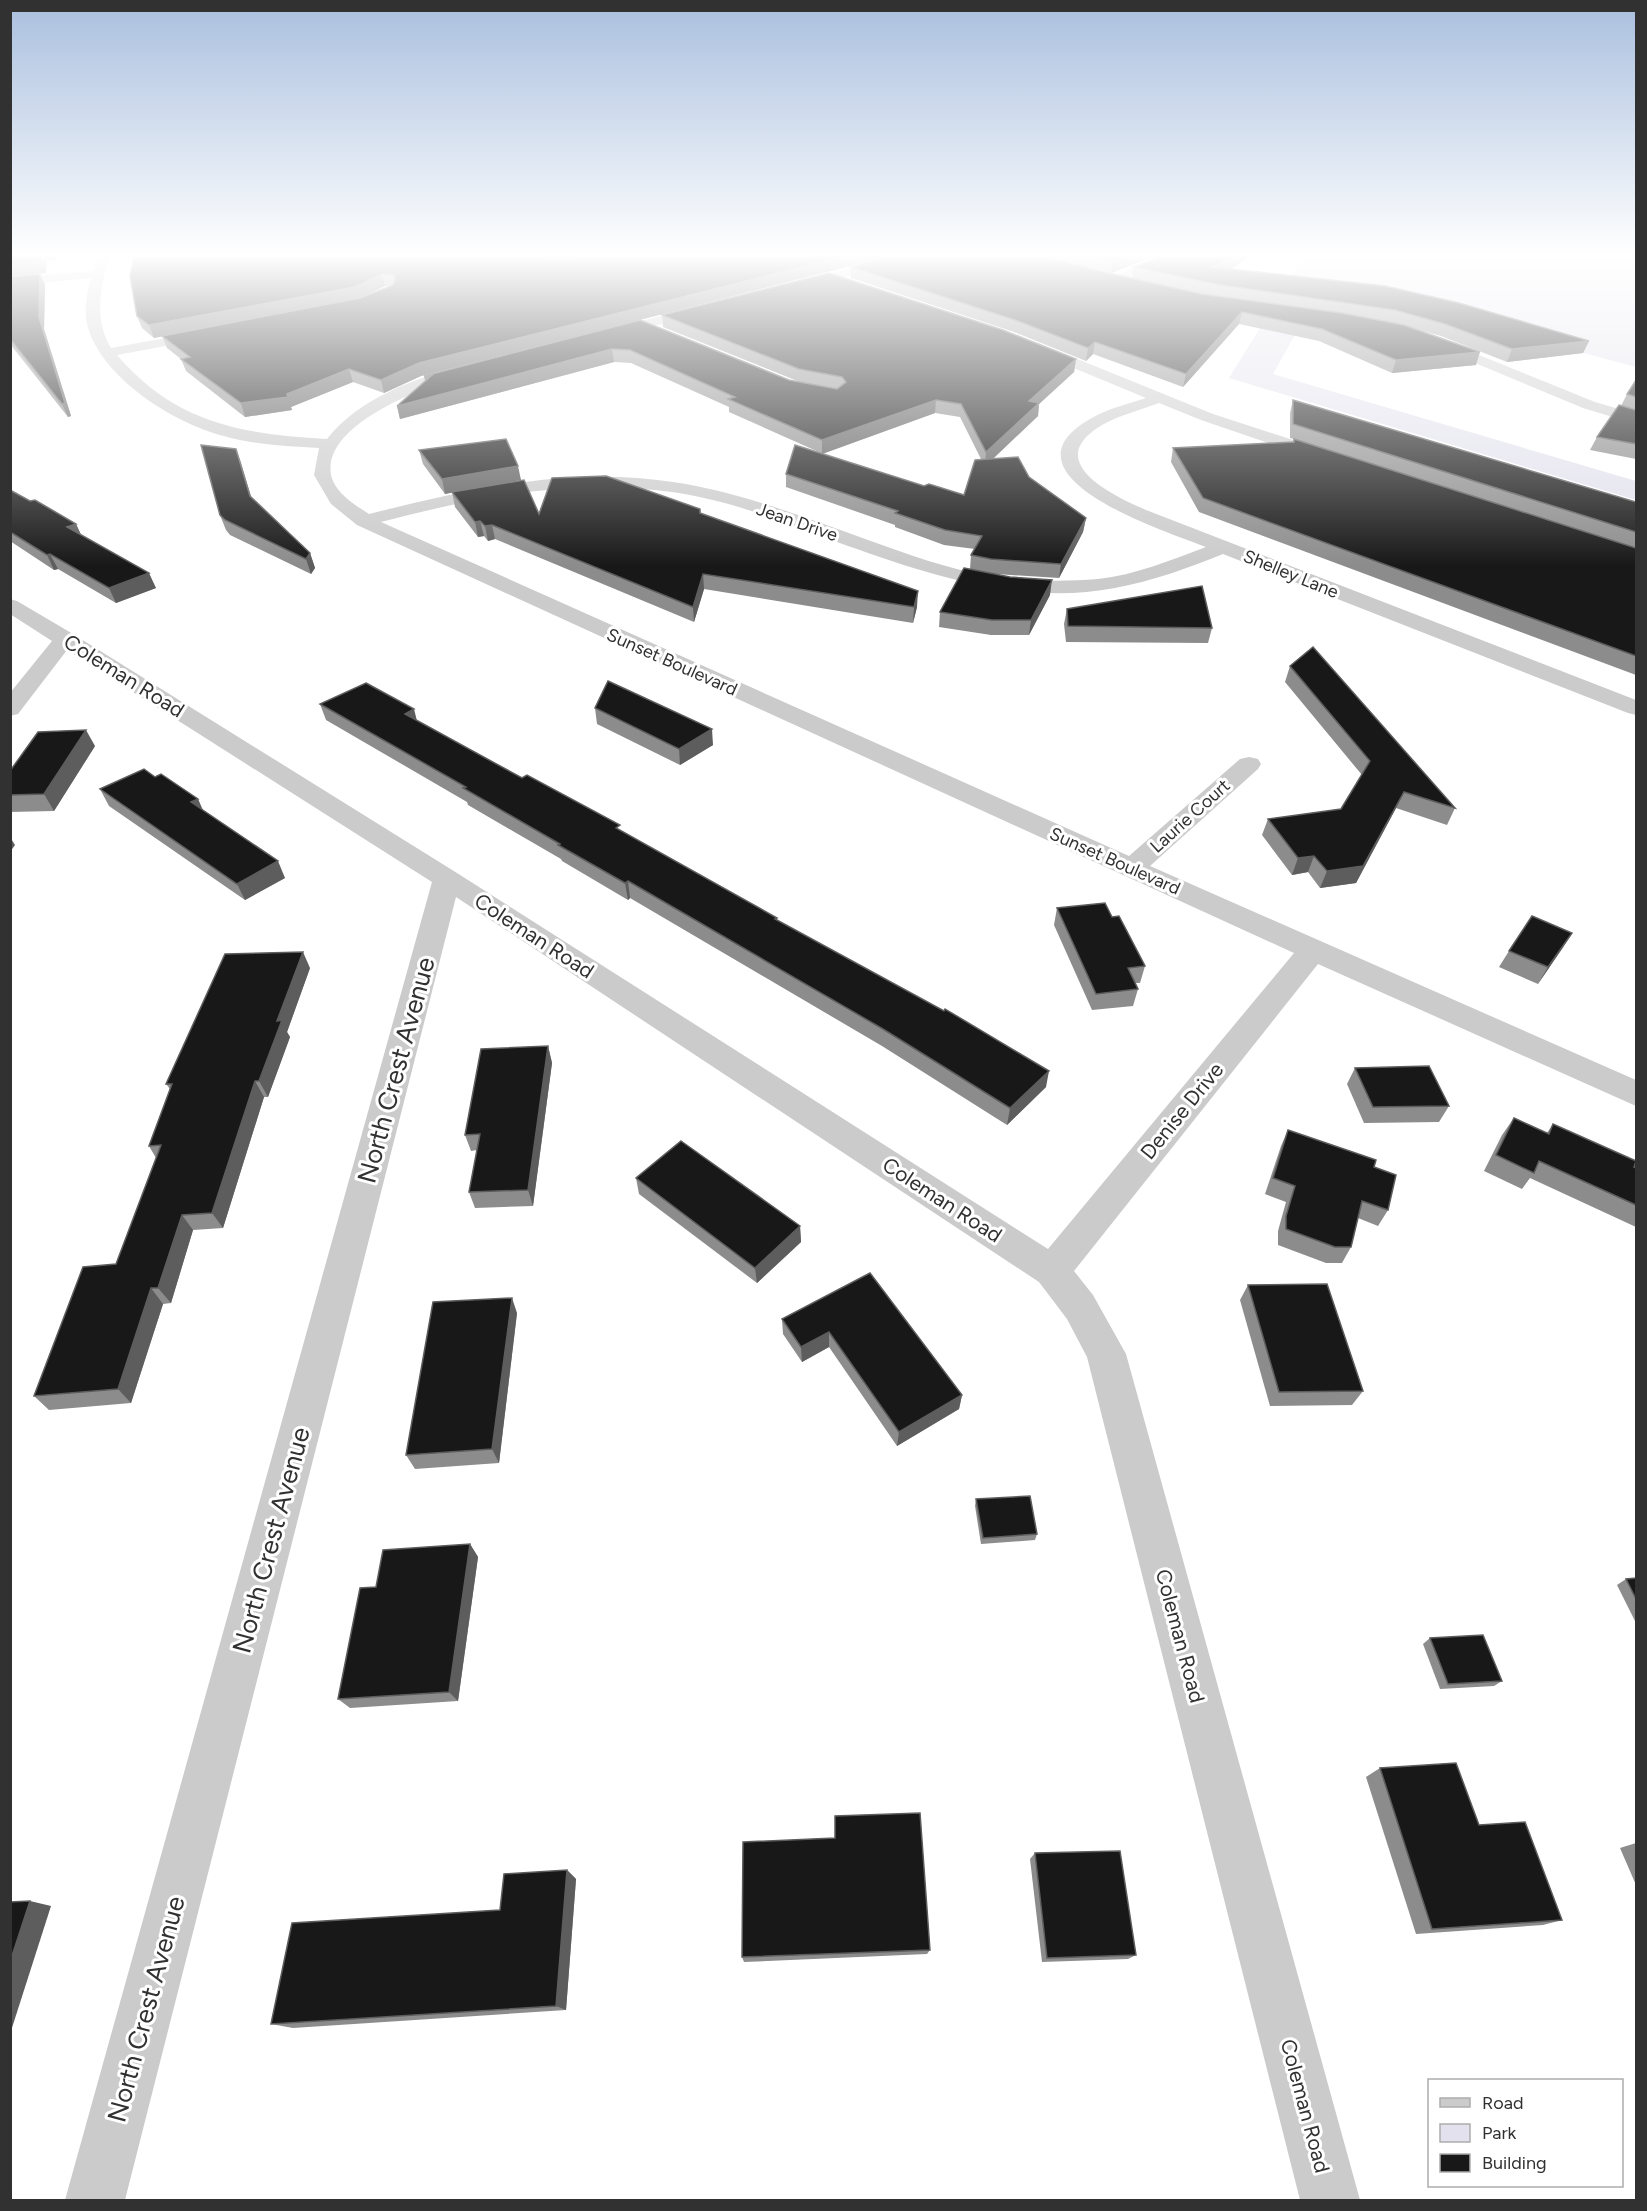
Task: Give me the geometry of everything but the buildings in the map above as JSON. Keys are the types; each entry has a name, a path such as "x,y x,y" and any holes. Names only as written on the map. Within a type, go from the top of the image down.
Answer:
{"street":[{"path":"113,359 143,388 187,419 205,427 255,439 329,444 345,425 380,401 427,381 490,363"},
{"path":"1065,359 1259,435 1336,460"},
{"path":"1478,359 1589,405 1636,419"},
{"name":"Shelley Lane","path":"1160,398 1102,420 1077,436 1071,446 1069,458 1073,469 1095,492 1115,504 1636,708"},
{"name":"Sunset Boulevard","path":"329,444 323,460 323,475 330,490 342,505 364,521 618,638 1636,1094"},
{"name":"Jean Drive","path":"364,521 483,492 558,483 597,482 673,488 718,496 953,575 1022,586 1097,586 1131,580 1223,547"},
{"name":"Coleman Road","path":"10,605 447,879 1052,1271 1080,1307 1106,1354 1330,2200"},
{"path":"10,709 65,639"},
{"name":"Laurie Court","path":"1131,868 1249,764"},
{"name":"North Crest Avenue","path":"95,2200 447,879"},
{"name":"Denise Drive","path":"1052,1271 1313,950"}],"green space":[{"path":"1241,359 1281,359 1273,374 1636,481 1636,500 1229,378"},
{"path":"1607,359 1636,359 1636,367"}]}
